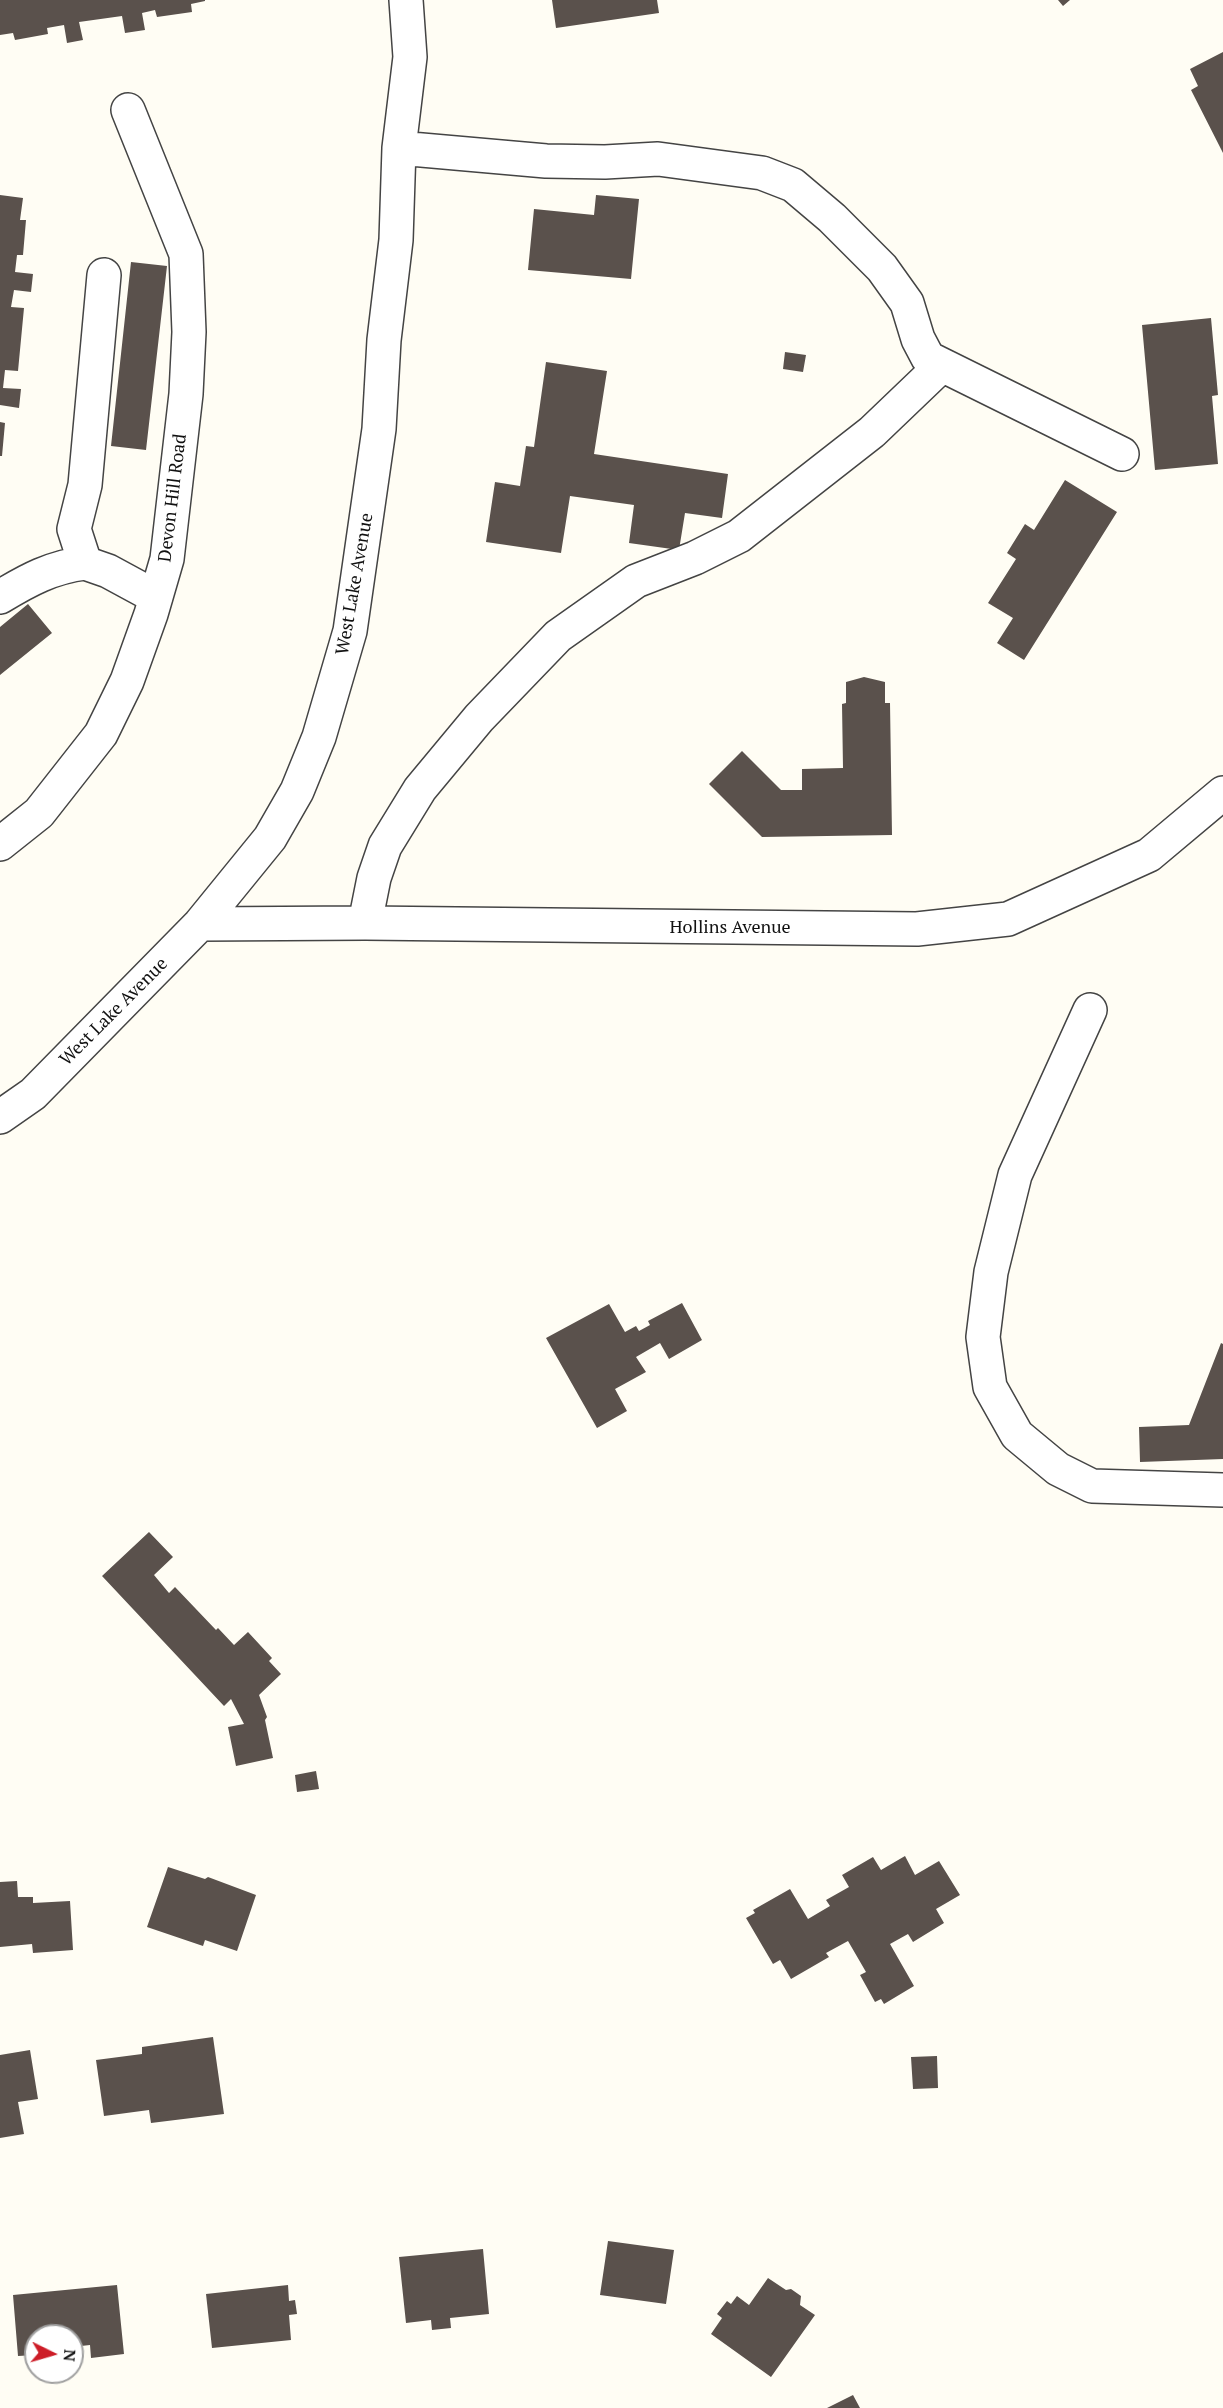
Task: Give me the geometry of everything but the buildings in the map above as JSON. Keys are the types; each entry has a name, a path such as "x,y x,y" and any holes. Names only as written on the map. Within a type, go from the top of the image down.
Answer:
{"street":[{"name":"West Lake Avenue","path":"0,1117 33,1094 200,924 270,838 297,791 319,737 350,632 379,429 384,340 396,240 399,148 410,57 406,0"},
{"name":"Devon Hill Road","path":"0,844 39,813 101,734 127,681 167,559 186,394 189,332 186,254 128,110"},
{"path":"399,148 546,161 605,162 658,159 762,173 793,185 832,218 882,268 907,303 918,339 928,358 1122,454"},
{"path":"85,564 74,529 85,485 104,275"},
{"path":"366,923 374,878 385,846 420,789 479,718 558,636 636,581 695,558 739,536 872,432 942,365"},
{"path":"0,597 34,577 64,566 85,564 108,571 156,597"},
{"name":"Hollins Avenue","path":"200,924 366,923 916,929 1008,919 1149,855 1223,793"},
{"path":"1090,1010 1016,1174 991,1272 983,1337 990,1387 1017,1435 1059,1469 1092,1486 1223,1490"}]}
